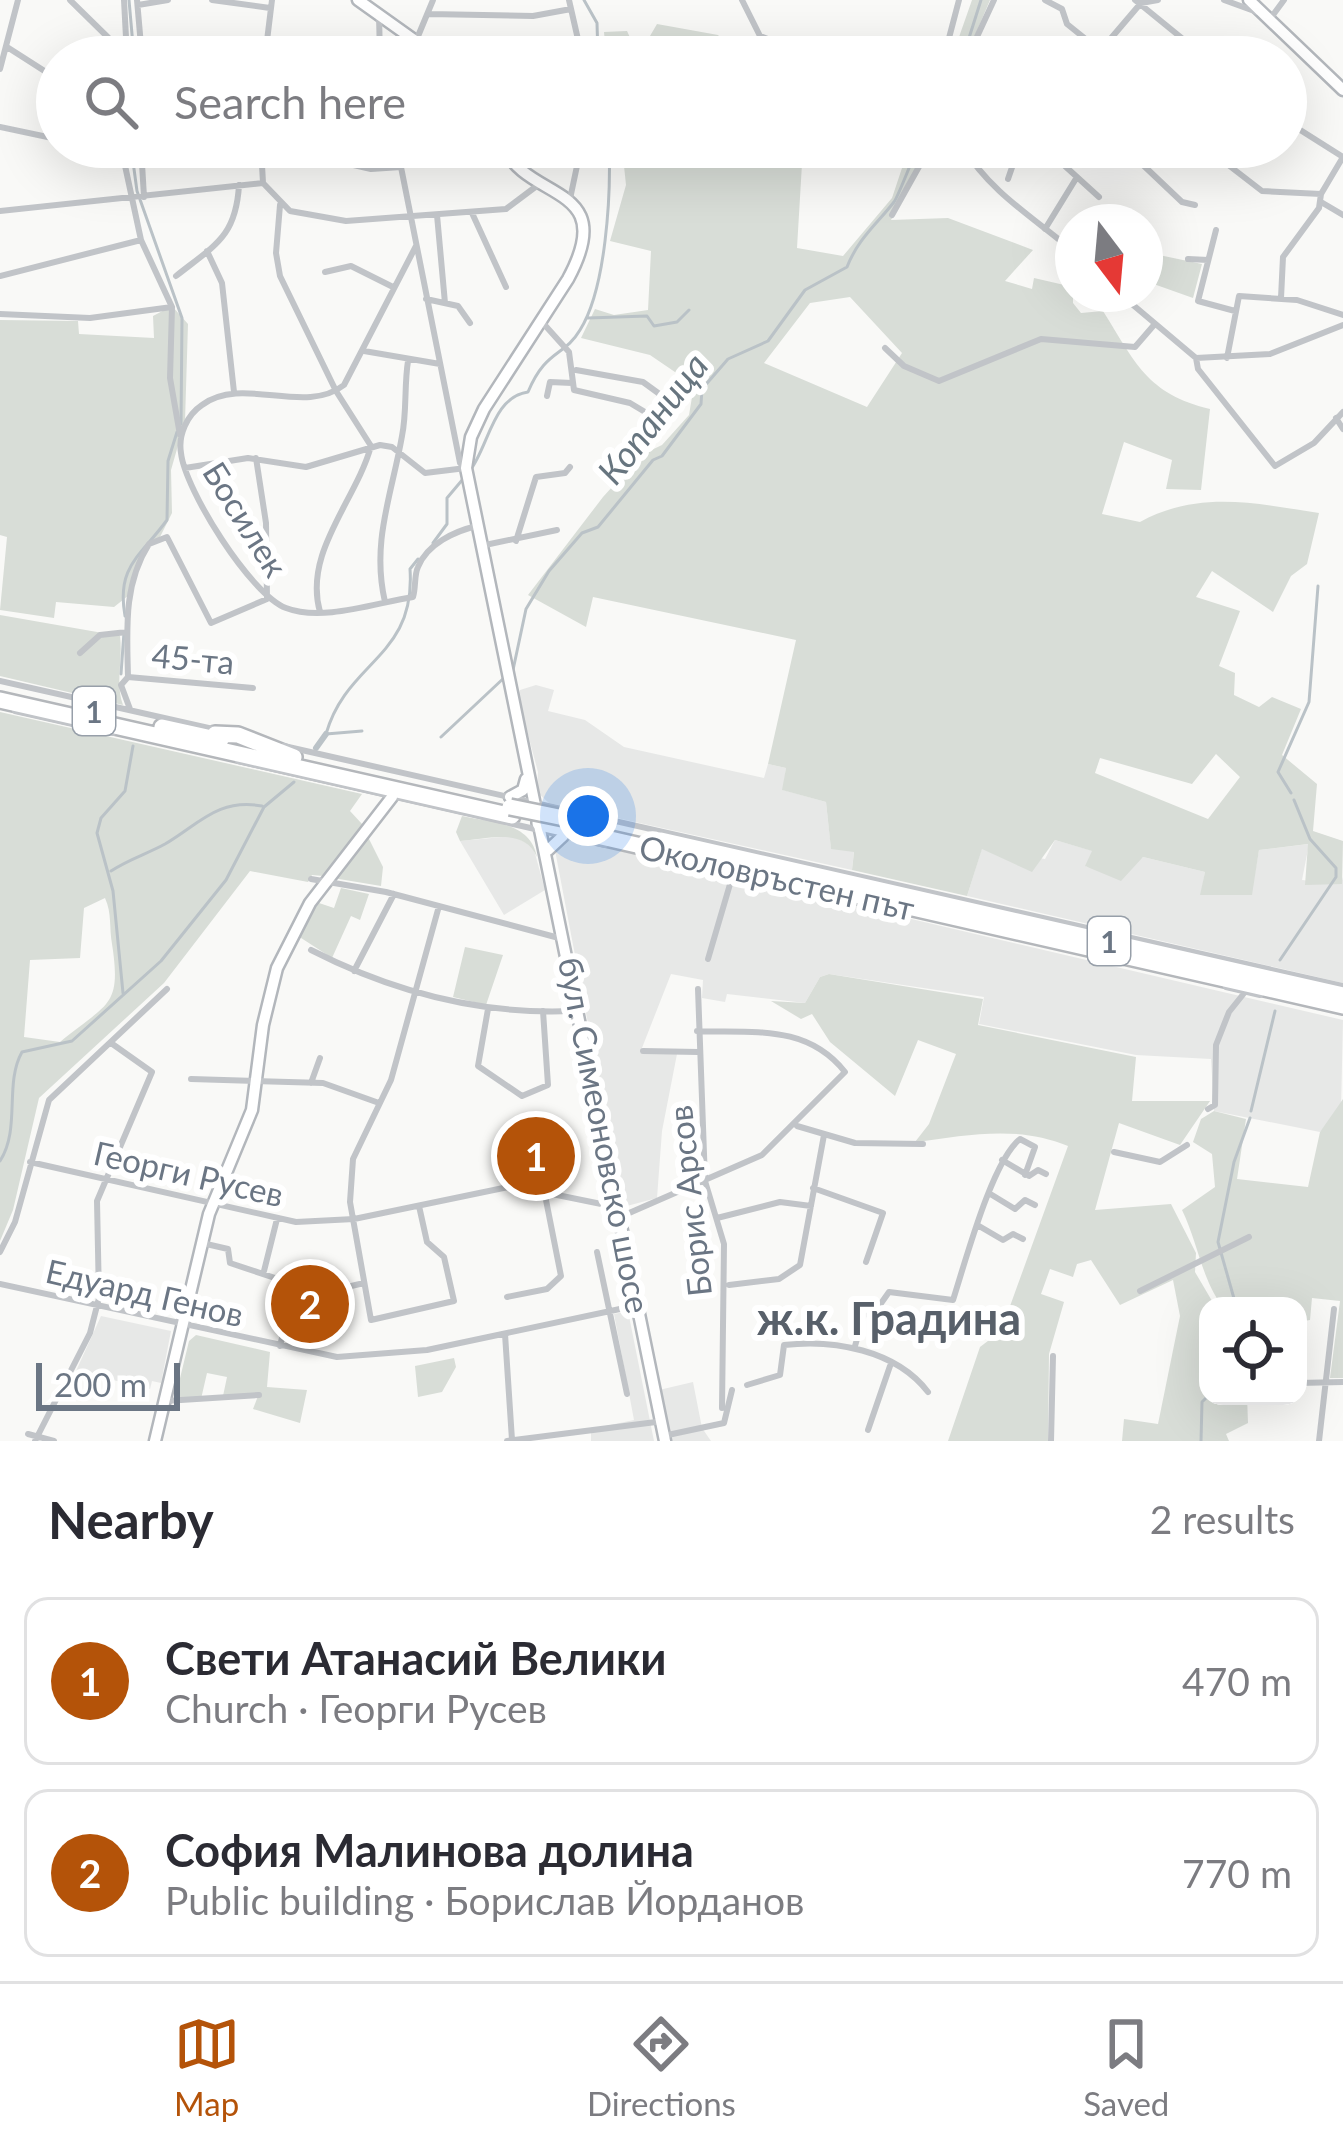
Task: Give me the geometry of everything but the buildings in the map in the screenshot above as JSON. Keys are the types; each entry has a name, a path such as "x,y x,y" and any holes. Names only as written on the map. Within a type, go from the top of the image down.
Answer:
{"highway":[{"name":"Околовръстен път","path":"0,685 187,738"},
{"name":"Околовръстен път","path":"0,704 187,738 510,807 564,828 794,881 1343,990"},
{"path":"187,738 238,735 293,762"},
{"path":"187,738 230,760"},
{"path":"254,765 293,762"},
{"name":"Околовръстен път","path":"564,828 749,859 884,900 1343,1010"},
{"path":"749,859 810,866 884,900"},
{"path":"794,881 834,898 884,900"}],"street":[{"path":"0,69 18,0"},
{"path":"70,0 106,36"},
{"path":"124,0 126,36"},
{"path":"140,36 137,2 168,0"},
{"path":"212,0 271,4 267,36"},
{"path":"358,0 409,36"},
{"path":"419,36 433,0"},
{"path":"742,0 760,36"},
{"path":"950,36 959,0"},
{"path":"977,36 994,0"},
{"path":"1045,0 1063,9 1067,24 1080,36"},
{"path":"1114,36 1138,2 1158,0"},
{"path":"1224,0 1268,17"},
{"path":"1250,0 1288,36"},
{"path":"1268,17 1284,0"},
{"path":"1138,2 1179,36"},
{"path":"428,14 533,16 570,4 577,36"},
{"path":"7,47 36,66"},
{"path":"1307,55 1343,90"},
{"path":"0,127 36,135"},
{"path":"1280,298 1283,257 1343,157 1307,134"},
{"path":"124,168 141,240 172,307 170,378 178,432"},
{"path":"142,168 144,196"},
{"path":"262,168 262,183 280,205 312,219 506,209 541,182"},
{"path":"401,168 460,464 466,468"},
{"path":"516,168 570,199 577,168"},
{"path":"892,214 918,168"},
{"path":"976,168 1055,237"},
{"path":"1008,178 1012,168"},
{"path":"1067,168 1099,197"},
{"path":"1146,168 1182,202 1195,205"},
{"path":"1232,168 1262,191 1321,198 1343,215"},
{"path":"1045,229 1077,177"},
{"path":"0,211 262,183"},
{"path":"176,275 237,220 239,185"},
{"name":"бул. Симеоновско шосе","path":"570,199 581,225 576,260 476,424 466,468 662,1439"},
{"path":"280,205 276,253 280,276 336,391 371,446 362,479 317,568 320,612"},
{"path":"472,214 506,287"},
{"path":"437,215 445,303"},
{"path":"1216,230 1198,301 1235,311"},
{"path":"0,276 141,240"},
{"path":"207,250 222,283 229,376 236,394 308,396 336,391 353,374 416,246"},
{"path":"1188,259 1208,260"},
{"path":"325,272 351,266 394,287"},
{"path":"1227,358 1239,296 1280,298 1343,315"},
{"path":"426,299 458,306 470,323"},
{"path":"0,314 90,318 172,307"},
{"path":"1140,312 1196,358 1270,354 1343,325"},
{"path":"542,322 567,347 576,370 572,383 579,394 630,403 665,424"},
{"path":"885,349 904,366 940,380 1041,339 1136,347 1154,325"},
{"path":"364,351 440,364"},
{"path":"1196,358 1198,369 1275,466 1314,443 1340,415"},
{"path":"386,602 379,556 408,361"},
{"path":"576,370 644,382 676,406"},
{"path":"547,396 550,382 572,383"},
{"name":"Босилек","path":"236,394 201,405 178,432 185,468 209,518 267,599 292,610 320,612 410,598 417,567 439,543 450,533 477,526"},
{"path":"1340,415 1343,429"},
{"path":"185,468 256,458 306,467 371,446 398,451 425,472 466,468"},
{"path":"130,710 121,685 128,676 129,595 149,544 167,536 211,623 267,599 266,523 256,458"},
{"path":"516,541 536,477 565,473 570,467"},
{"path":"480,545 557,530"},
{"path":"80,653 100,634 127,632"},
{"name":"45-та","path":"128,676 253,688"},
{"path":"0,685 238,735 510,807 535,803 1343,990"},
{"path":"0,704 541,831 564,828 834,898"},
{"path":"510,807 525,786 525,758"},
{"path":"155,1441 213,1204 248,1123 274,978 318,880 392,797"},
{"path":"548,850 564,828"},
{"name":"бул. Симеоновско шосе","path":"541,831 662,1439"},
{"path":"708,959 733,874"},
{"path":"318,880 394,894 559,938"},
{"path":"354,971 394,894"},
{"name":"Околовръстен път","path":"884,900 1245,992 1343,1010"},
{"path":"419,1206 427,1242 444,1257 454,1301 371,1320 350,1192 353,1159 379,1103 440,906"},
{"path":"311,950 354,971 488,1010 573,1012"},
{"name":"Борис Арсов","path":"698,988 705,1181 725,1255 724,1404"},
{"path":"0,1252 15,1222 53,1094 167,989"},
{"path":"1208,1109 1215,1105 1219,1035 1245,992"},
{"path":"488,1010 478,1066 517,1095 545,1089 549,1079 542,1011"},
{"path":"618,1213 762,1155 845,1072 821,1047 802,1036 697,1030"},
{"path":"54,1441 33,1437 86,1345 98,1306 94,1222 104,1178 152,1072 111,1043"},
{"path":"643,1051 698,1052"},
{"path":"311,1083 320,1058"},
{"path":"191,1079 311,1083 347,1088 379,1103"},
{"path":"796,1125 880,1147 922,1144"},
{"path":"728,1285 779,1280 802,1260 824,1136"},
{"path":"855,1346 864,1315 878,1309 890,1292 953,1300 968,1238 979,1226 1002,1160 1018,1139 1034,1145 1025,1174"},
{"path":"1114,1152 1160,1162 1187,1145"},
{"path":"1002,1160 1025,1174"},
{"name":"Георги Русев","path":"30,1162 277,1220 354,1219 513,1186 544,1190 618,1213"},
{"path":"1025,1174 1038,1169 1046,1174"},
{"path":"813,1188 883,1213 866,1262"},
{"path":"507,1297 554,1287 561,1276 544,1190"},
{"path":"992,1195 1016,1209 1025,1200 1035,1205"},
{"path":"718,1218 780,1202 811,1206"},
{"path":"265,1271 277,1220"},
{"path":"979,1226 1004,1240 1012,1234 1023,1239"},
{"path":"1140,1291 1249,1237"},
{"path":"202,1243 228,1249 230,1264 284,1277 291,1300 280,1347"},
{"path":"597,1252 627,1394"},
{"path":"291,1300 364,1283"},
{"name":"Едуард Генов","path":"0,1284 280,1347 378,1357 634,1306"},
{"path":"1322,1441 1334,1309"},
{"path":"505,1334 510,1441 656,1422"},
{"path":"747,1385 782,1373 784,1346 855,1346 917,1378 928,1392"},
{"path":"1051,1441 1053,1356"},
{"path":"868,1430 890,1366"},
{"path":"1307,1384 1343,1382"},
{"path":"662,1439 724,1423 724,1404 732,1390"},
{"path":"165,1401 259,1395"}],"shaded area":[{"path":"972,0 990,0 975,36 959,36"},
{"path":"657,24 719,36 650,36"},
{"path":"627,31 629,36 604,36 604,32"},
{"path":"624,168 802,168 797,248 843,256 892,198 902,168 920,168 891,220 948,218 1033,250 1005,281 1032,289 1034,278 1055,283 1055,312 1104,312 1134,360 1157,385 1210,409 1201,490 1166,489 1172,460 1124,442 1102,514 1140,522 1205,502 1319,513 1307,564 1291,576 1273,612 1212,571 1196,597 1240,611 1219,666 1235,673 1234,695 1259,707 1272,697 1301,709 1282,755 1317,784 1313,831 1343,841 1342,884 1305,885 1308,844 1259,850 1252,895 1200,895 1205,872 1143,857 1121,881 1085,866 1092,851 1055,840 1032,872 982,849 967,896 852,870 854,852 831,849 826,802 782,790 786,768 768,764 796,640 593,597 586,627 528,595 603,497 641,455 662,445 689,415 694,385 650,355 581,338 595,309 614,315 648,310 651,251 610,241 626,185","holes":["850,297 902,353 867,407 764,363 810,303","1216,754 1240,777 1208,819 1095,773 1100,758 1192,784"]},
{"path":"1163,256 1202,264 1193,298 1163,287"},
{"path":"172,306 188,324 185,421 171,470 172,513 160,537 149,544 129,595 114,607 56,602 54,618 0,610 7,537 0,535 0,320 78,321 79,334 154,338 153,316"},
{"path":"0,615 120,636 123,705 0,676"},
{"path":"536,685 554,690 548,711 585,720 624,747 764,778 768,764 786,768 783,790 826,802 831,848 854,851 852,870 549,803 537,792 538,772 518,697 520,690"},
{"path":"0,712 362,794 350,811 363,825 323,876 312,875 308,882 250,871 164,983 39,1098 13,1210 0,1241","holes":["105,898 115,965 107,1002 60,1042 24,1037 30,960 80,958 84,908"]},
{"path":"462,816 518,830 533,845 537,857 514,838 460,841 456,832"},
{"path":"367,835 383,867 381,886 333,878"},
{"path":"513,836 533,846 545,890 504,915 460,841"},
{"path":"565,838 1343,1020 1341,1109 1320,1132 1214,1111 1211,1059 1136,1055 979,1024 984,997 829,974 820,977 805,1003 727,994 725,1002 702,998 703,980 671,974 640,1053 677,1054 662,1131 657,1198 623,1207 554,845"},
{"path":"1055,840 1093,851 1086,867 1128,869 1143,857 1205,872 1201,895 1251,895 1259,850 1309,844 1302,880 1341,884 1343,877 1343,983 967,896 982,848 1045,859"},
{"path":"341,888 369,894 360,920 351,916 332,958 298,936 316,902 334,908"},
{"path":"465,947 503,955 486,1005 453,997"},
{"path":"829,974 983,999 978,1025 1136,1057 1132,1101 1210,1101 1180,1145 1119,1123 1095,1210 1171,1204 1196,1253 1195,1272 1210,1297 1199,1297 1199,1405 1247,1405 1248,1423 1226,1434 1229,1441 1122,1441 1124,1419 1158,1424 1180,1316 1173,1280 1120,1305 1091,1260 1077,1264 1073,1277 1050,1269 1041,1294 1064,1302 1049,1354 1048,1441 948,1441 980,1347 1001,1331 1068,1146 1011,1134 915,1142 929,1124 956,1054 918,1040 895,1096 830,1042 812,1014 801,1019 771,1001 805,1003 820,977"},
{"path":"1343,1099 1343,1378 1330,1378 1340,1301 1312,1298 1307,1320 1307,1297 1217,1297 1182,1210 1215,1187 1212,1154 1193,1142 1201,1119 1214,1111 1246,1119 1237,1179 1308,1187 1320,1132"},
{"path":"628,1311 654,1441 591,1441 591,1429 634,1420 614,1314"},
{"path":"101,1316 171,1331 161,1383 152,1381 150,1389 76,1371"},
{"path":"196,1335 270,1352 267,1387 307,1390 300,1423 253,1409 258,1396 223,1396 227,1377 207,1373 201,1399 175,1399 189,1341"},
{"path":"454,1358 456,1367 442,1392 418,1397 415,1366"},
{"path":"693,1382 702,1428 711,1441 669,1441 659,1390"}],"waterway":[{"path":"129,0 132,36"},
{"path":"584,0 597,23 597,36"},
{"name":"Копаница","path":"970,36 981,0"},
{"path":"134,168 137,191 182,318 181,424"},
{"path":"469,472 506,403 528,392 541,368 574,339 589,312 605,241 609,168"},
{"name":"Копаница","path":"513,670 526,609 549,571 582,533 598,527 653,460 662,456 701,404 702,389 728,359 768,341 805,290 847,267 862,240 894,202 909,168"},
{"path":"588,318 647,316 654,326 677,322 689,310"},
{"path":"125,616 127,573 167,520 168,461 177,432"},
{"path":"433,543 447,524 447,498 463,479"},
{"path":"362,731 326,734 336,709 402,622 410,569 418,559"},
{"path":"1291,793 1278,772 1309,702 1318,586"},
{"path":"121,674 124,632"},
{"name":"Копаница","path":"441,737 506,676"},
{"path":"316,748 326,734"},
{"path":"123,993 113,891 97,833 101,818 125,791 133,746"},
{"path":"0,1161 10,1135 14,1078 22,1052 72,1041 161,961 226,880 264,807 294,782"},
{"path":"1280,960 1336,877 1336,868 1310,839 1294,800"},
{"path":"111,871 221,809 262,806"},
{"path":"1251,1111 1275,1011"},
{"path":"1234,1297 1218,1242 1234,1162 1250,1118"},
{"path":"1201,1441 1202,1405"}],"place":[{"name":"Свети Атанасий Велики","path":"536,1156"},
{"name":"София Малинова долина","path":"310,1304"}],"district":[{"name":"ж.к. Градина","path":"889,1318"}]}
